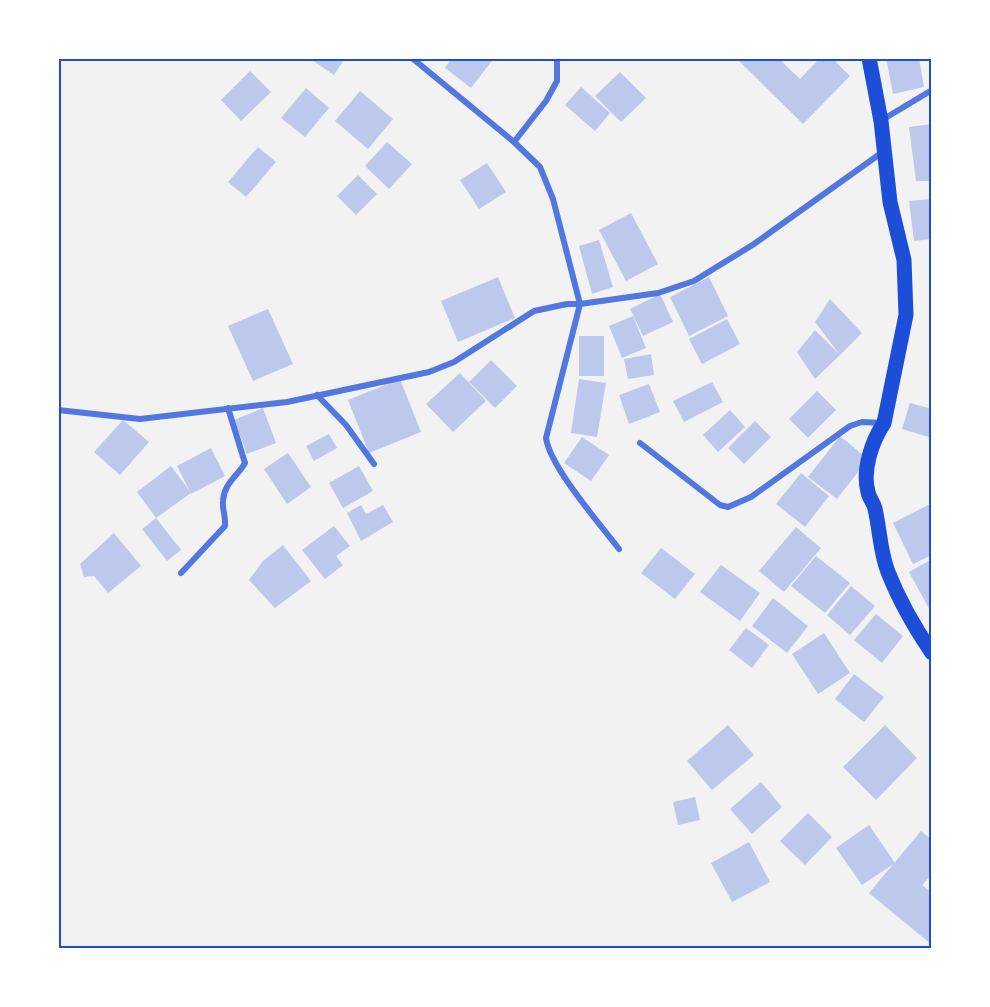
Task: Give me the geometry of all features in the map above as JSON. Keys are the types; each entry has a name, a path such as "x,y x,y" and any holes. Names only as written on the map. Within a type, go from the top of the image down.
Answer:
{"main road":[{"path":"869,58 881,121 890,202 904,260 906,315 884,423 874,438 866,475 868,492 875,509 888,572 920,636 932,653"}],"street":[{"path":"412,58 514,142 540,167 554,199 579,304 546,438 547,448 578,496 619,549"},
{"path":"514,142 546,101 557,81 557,58"},
{"path":"881,121 932,90"},
{"path":"58,410 140,418 287,402 429,372 454,362 534,311 567,304 658,293 694,281 754,244 884,151"},
{"path":"317,395 346,425 374,464"},
{"path":"182,573 225,526 226,519 222,502 225,489 227,483 237,475 245,463 228,408"},
{"path":"640,443 720,505 729,507 752,497 850,426 861,422 884,423"}],"building":[{"path":"309,58 345,58 334,75"},
{"path":"452,58 494,58 471,88 445,68"},
{"path":"736,58 778,58 800,79 820,58 832,58 850,76 803,124"},
{"path":"886,58 919,58 924,87 893,94"},
{"path":"250,71 271,92 241,121 221,100"},
{"path":"620,72 646,98 621,122 595,96"},
{"path":"581,87 610,113 595,131 565,105"},
{"path":"306,88 329,108 305,137 281,118"},
{"path":"360,91 393,119 368,149 335,121"},
{"path":"932,124 932,181 916,181 909,127"},
{"path":"387,142 412,164 389,189 365,166"},
{"path":"258,147 276,162 246,197 228,182"},
{"path":"487,163 506,192 479,209 460,180"},
{"path":"358,175 377,194 356,215 337,196"},
{"path":"932,199 932,239 914,241 909,201"},
{"path":"631,213 658,264 626,281 599,230"},
{"path":"599,240 613,287 592,294 579,246"},
{"path":"498,277 515,318 458,342 441,301"},
{"path":"709,277 728,316 689,336 670,297"},
{"path":"660,294 673,322 643,336 630,309"},
{"path":"830,299 862,333 840,355 815,322"},
{"path":"268,309 293,364 253,381 228,326"},
{"path":"633,316 646,348 622,358 609,326"},
{"path":"727,319 740,344 702,364 689,339"},
{"path":"815,330 840,355 815,379 797,352"},
{"path":"579,336 604,336 604,376 579,376"},
{"path":"651,354 654,375 628,379 624,359"},
{"path":"491,360 517,386 495,408 469,382"},
{"path":"460,373 486,401 453,432 426,404"},
{"path":"400,379 421,432 369,453 348,400"},
{"path":"579,379 606,383 597,437 571,433"},
{"path":"712,382 723,402 684,422 673,401"},
{"path":"649,384 660,412 629,424 619,395"},
{"path":"817,391 836,410 808,438 789,419"},
{"path":"910,403 932,409 932,438 902,429"},
{"path":"263,408 276,443 247,454 234,420"},
{"path":"730,410 745,427 718,452 703,435"},
{"path":"123,420 149,442 120,475 94,452"},
{"path":"755,421 771,437 744,464 728,448"},
{"path":"329,434 337,448 314,461 306,446"},
{"path":"840,436 868,459 837,499 808,477"},
{"path":"582,437 609,455 591,481 564,463"},
{"path":"211,448 225,476 191,494 177,466"},
{"path":"288,453 311,487 287,504 264,469"},
{"path":"171,466 191,493 156,518 137,492"},
{"path":"359,466 373,491 343,508 329,483"},
{"path":"801,473 829,496 805,527 776,504"},
{"path":"932,503 932,555 913,564 893,523"},
{"path":"361,505 366,514 383,505 393,522 361,541 347,513"},
{"path":"156,518 181,550 167,561 142,529"},
{"path":"334,526 350,546 336,556 343,565 325,579 302,550"},
{"path":"796,527 821,548 784,592 759,571"},
{"path":"114,533 141,566 108,593 94,576 84,577 80,564"},
{"path":"283,545 311,581 275,608 249,580 263,561"},
{"path":"661,548 695,574 675,599 641,573"},
{"path":"816,556 850,583 825,613 791,586"},
{"path":"932,559 932,614 909,572"},
{"path":"721,565 760,593 740,621 700,592"},
{"path":"851,586 875,606 850,635 827,615"},
{"path":"773,598 808,626 787,653 752,626"},
{"path":"876,614 903,636 882,663 854,640"},
{"path":"746,628 769,645 752,668 729,650"},
{"path":"824,633 850,673 818,694 792,654"},
{"path":"854,674 884,697 864,722 835,699"},
{"path":"728,725 754,755 712,790 687,761"},
{"path":"885,725 917,758 876,800 843,767"},
{"path":"761,782 782,807 752,834 730,809"},
{"path":"695,797 700,820 678,825 673,802"},
{"path":"808,813 832,837 805,865 780,841"},
{"path":"869,825 895,863 862,885 836,848"},
{"path":"921,831 932,840 932,874 922,885 932,893 932,945 869,893"},
{"path":"749,842 770,882 732,902 711,863"}]}
